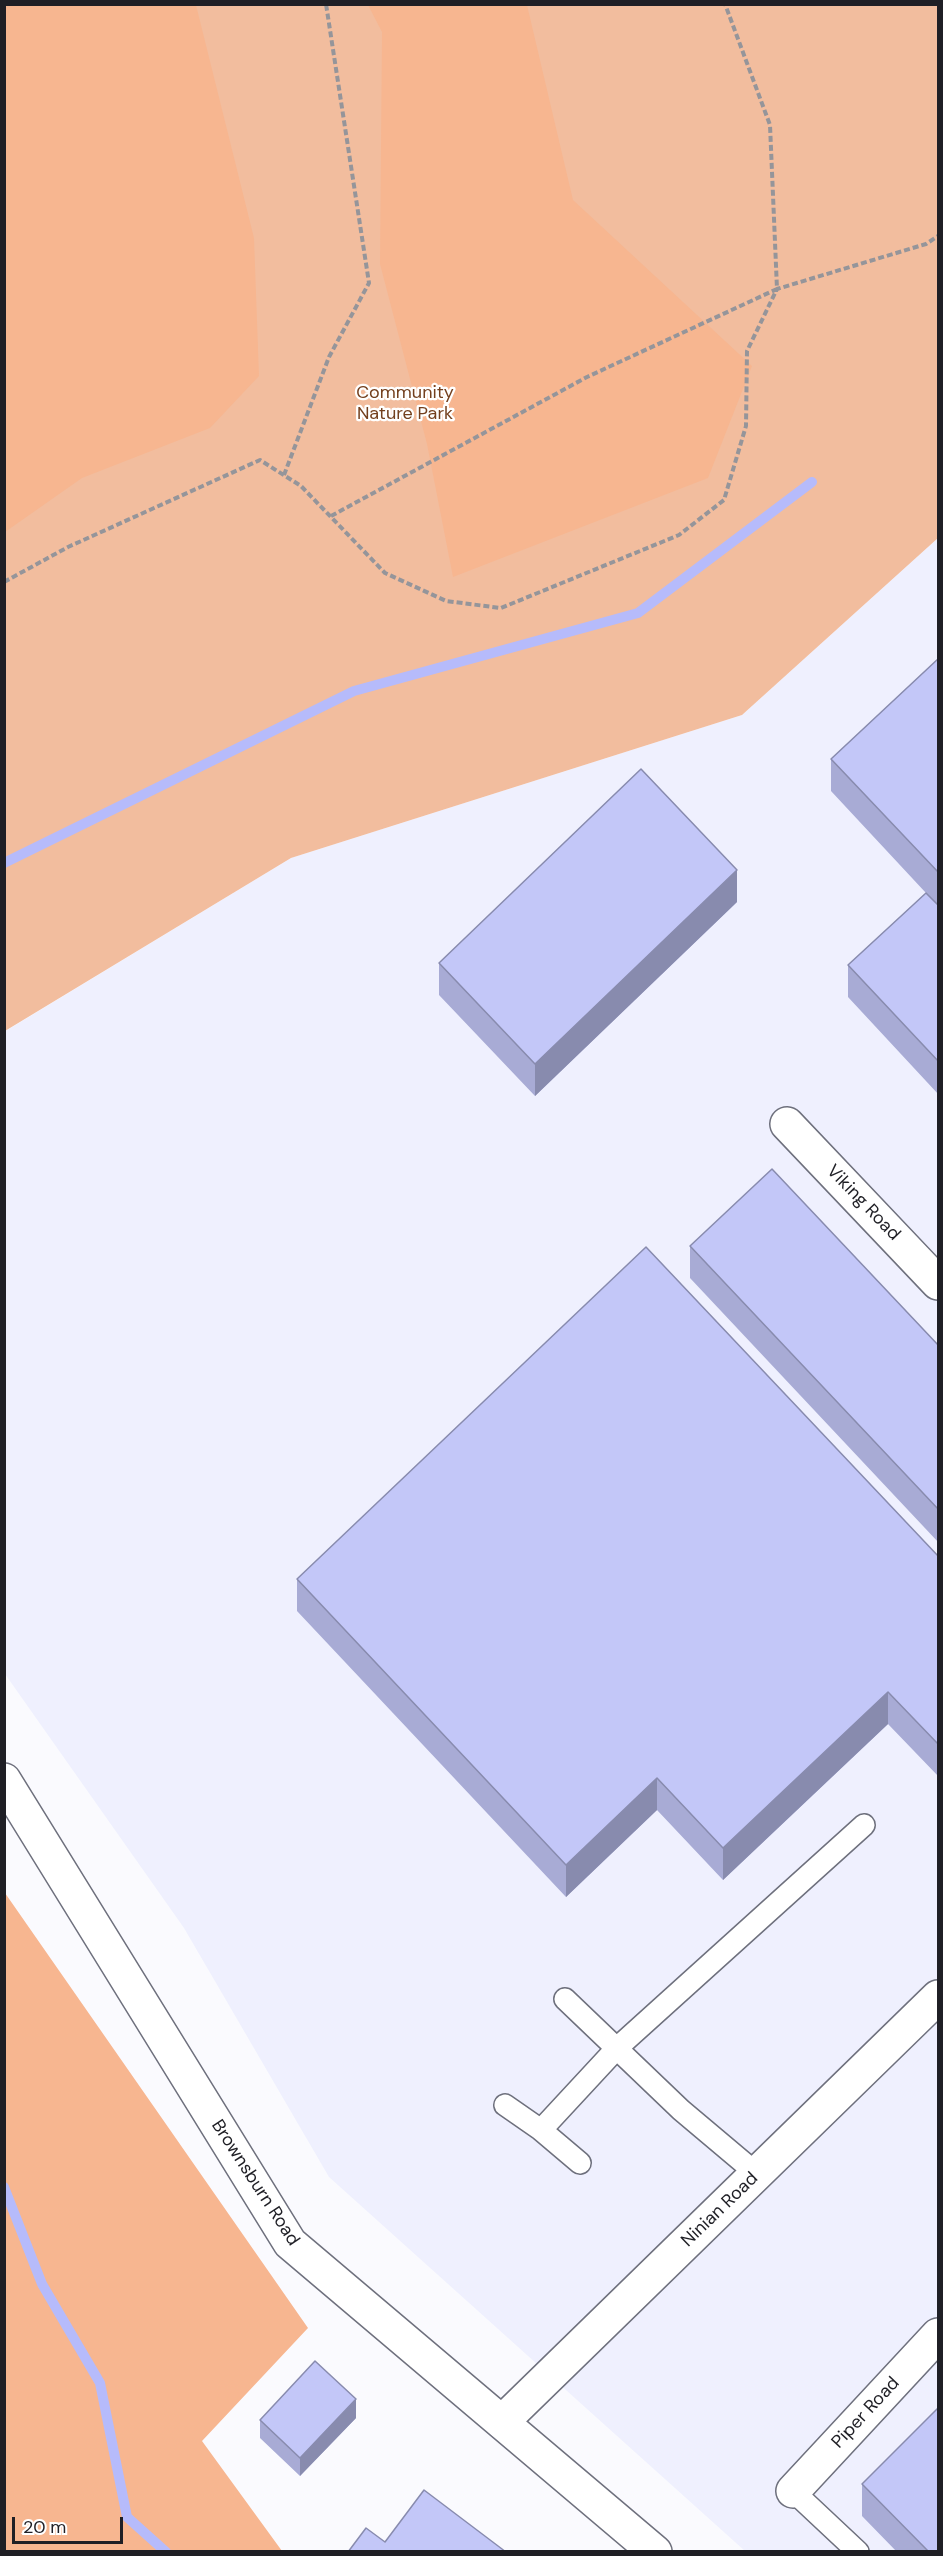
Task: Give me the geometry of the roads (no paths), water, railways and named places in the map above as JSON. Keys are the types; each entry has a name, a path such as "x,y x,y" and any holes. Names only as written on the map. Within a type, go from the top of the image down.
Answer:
{"street":[{"name":"Viking Road","path":"788,1124 939,1283"},
{"name":"Brownsburn Road","path":"4,1780 290,2243 655,2552"},
{"name":"Ninian Road","path":"502,2422 757,2174 933,2014"},
{"name":"Piper Road","path":"793,2492 939,2335"}],"lane":[{"path":"541,2130 616,2048 864,1826"},
{"path":"565,1999 681,2110 757,2174"},
{"path":"505,2105 541,2130 580,2163"},
{"path":"793,2492 858,2552"}],"waterway":[{"path":"4,863 354,691 638,613 812,482"},
{"path":"4,2187 42,2284 100,2383 127,2517 166,2552"}],"park label":[{"name":"Community Nature Park","path":"405,403"}]}
